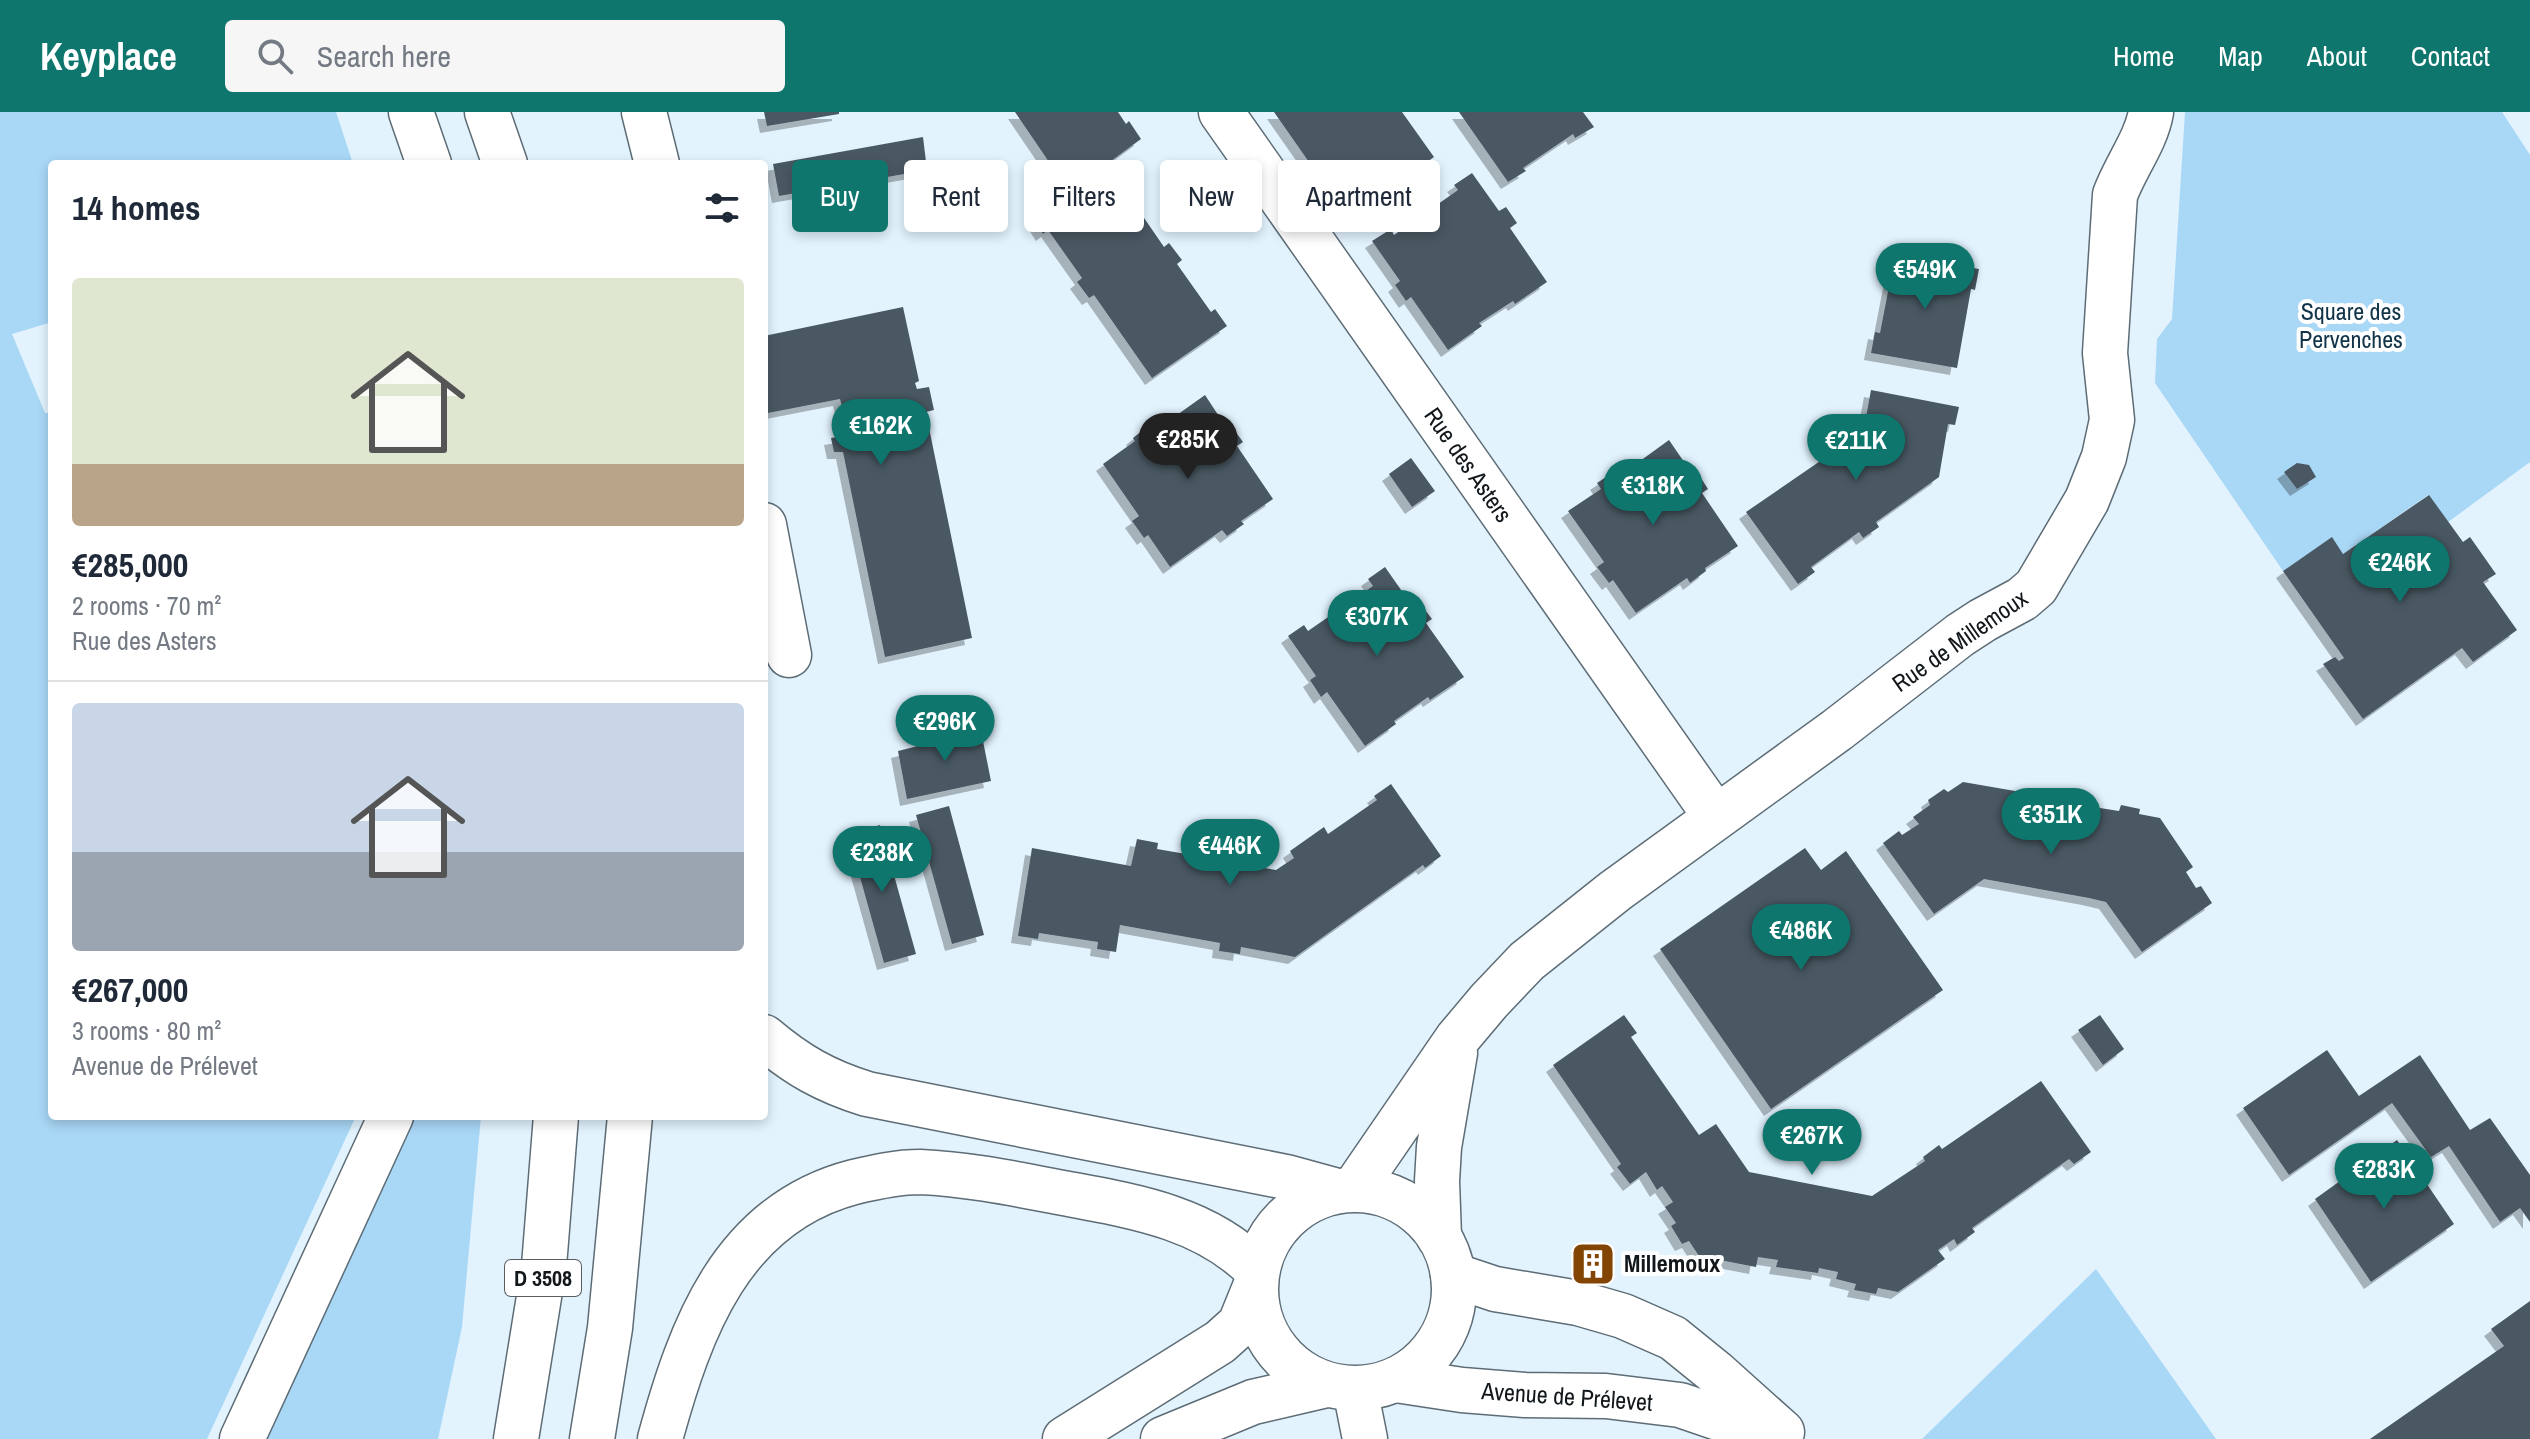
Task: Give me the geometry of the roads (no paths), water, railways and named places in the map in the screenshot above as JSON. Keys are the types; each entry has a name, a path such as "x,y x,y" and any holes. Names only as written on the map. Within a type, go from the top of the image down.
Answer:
{"main road":[{"path":"411,112 428,160"},
{"path":"487,112 504,160"},
{"path":"644,112 656,160"},
{"name":"Rue des Asters","path":"1221,112 1716,817"},
{"name":"Rue de Millemoux","path":"1346,1190 1457,1039 1527,961 1615,891 1837,730 1960,635 2022,599 2036,587 2087,500 2104,457 2112,420 2105,353 2115,195 2123,173 2149,126 2151,112"},
{"path":"768,546 789,655"},
{"path":"660,1439 700,1322 713,1295 738,1257 755,1238 804,1202 834,1187 889,1174 959,1175 1136,1207 1163,1215 1228,1244 1256,1278 1258,1313 1267,1337 1282,1358 1302,1374 1359,1385 1418,1367 1436,1348 1448,1326 1454,1301 1437,1181 1439,1147 1457,1039"},
{"path":"768,1040 818,1076 867,1094 1394,1197 1419,1214 1446,1256 1495,1289 1608,1311 1673,1338 1789,1439"},
{"path":"242,1439 389,1120"},
{"name":"D 3508","path":"516,1439 544,1266 556,1120"},
{"name":"D 3508","path":"592,1439 610,1328 630,1120"},
{"path":"1065,1439 1220,1342 1240,1324 1267,1242 1285,1218 1309,1200 1346,1190"},
{"path":"1359,1385 1365,1439"},
{"name":"Avenue de Prélevet","path":"1163,1439 1253,1402 1359,1385 1525,1395 1606,1396 1680,1405 1780,1439"}],"place":[{"name":"Millemoux","path":"1593,1264"}],"park label":[{"name":"Square des Pervenches","path":"2351,326"}]}
